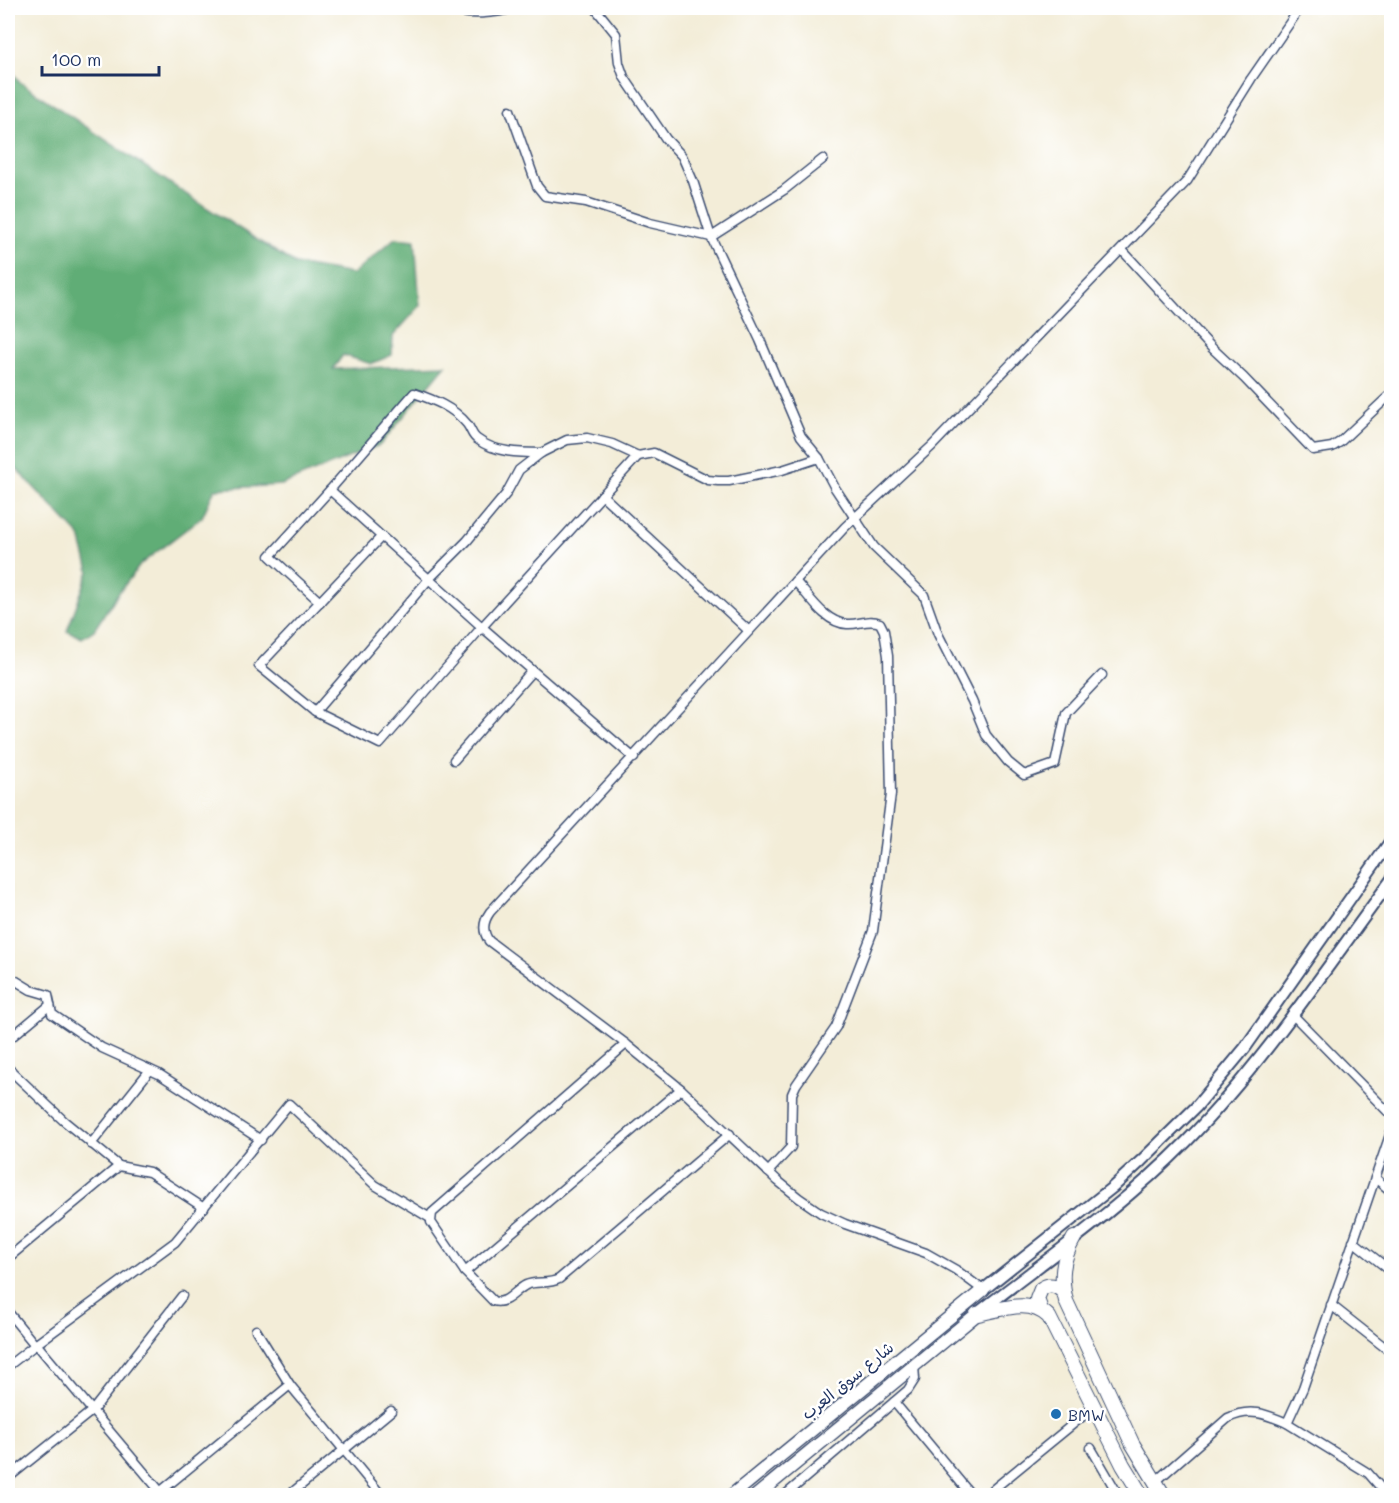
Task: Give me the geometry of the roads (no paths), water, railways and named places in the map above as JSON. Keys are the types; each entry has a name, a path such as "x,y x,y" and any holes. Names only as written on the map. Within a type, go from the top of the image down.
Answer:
{"main road":[{"path":"1074,1238 1065,1254 1063,1264 1063,1292 1069,1310 1122,1422 1164,1496"},
{"path":"1063,1292 1059,1287 1051,1285 1041,1289 1037,1299 1041,1310 1052,1322 1123,1465 1142,1496"},
{"name":"شارع سوق العرب","path":"731,1496 983,1290"},
{"path":"756,1496 977,1314 1024,1306 1041,1310"}],"street":[{"path":"449,8 459,12 501,12 515,8"},
{"path":"594,8 616,34 619,63 624,77 666,139 682,156 693,180 711,237 760,340 801,436 819,458 835,488 874,548 924,595 938,634 972,701 986,735 1008,762 1024,775 1055,764 1066,713 1102,675"},
{"path":"1300,8 1251,79 1187,181 932,446 855,516 490,912 484,926 486,937 493,945 626,1044 681,1089 798,1198 820,1213 857,1229 926,1253 956,1270 983,1290 1113,1187 1196,1107 1245,1048 1392,839"},
{"path":"510,110 537,186 545,196 586,202 650,223 711,237 784,190 822,159"},
{"path":"1122,250 1212,348 1313,450 1332,447 1340,442 1392,393"},
{"path":"320,602 270,556 414,393 453,410 467,424 475,438 488,446 514,453 541,453"},
{"path":"315,712 429,579 467,541 506,494 519,470 541,453 567,440 587,438 612,444 638,456 654,453 708,480 718,481 729,481 782,470 819,458"},
{"path":"381,537 259,666 315,712 380,744 482,627 638,456"},
{"path":"330,490 482,627 634,758"},
{"path":"602,495 749,631"},
{"path":"768,1172 791,1147 792,1094 836,1027 851,983 873,931 891,794 888,656 884,631 880,623 872,620 849,625 833,620 795,581"},
{"path":"454,760 532,671"},
{"path":"977,1314 1132,1193 1186,1142 1236,1088 1392,879"},
{"path":"8,976 31,990 48,995 52,1014 102,1048 150,1070 261,1140"},
{"path":"8,1040 50,1005"},
{"path":"1292,1014 1392,1116"},
{"path":"430,1218 435,1210 626,1044"},
{"path":"8,1068 64,1121 119,1166 149,1172 204,1208"},
{"path":"91,1143 150,1070"},
{"path":"465,1272 681,1089"},
{"path":"8,1366 175,1242 289,1104 375,1185 430,1218 465,1272 493,1301 498,1303 507,1300 527,1285 554,1282 730,1134"},
{"path":"1287,1424 1303,1388 1392,1129"},
{"path":"8,1258 119,1166"},
{"path":"1375,1178 1392,1192"},
{"path":"1353,1241 1392,1272"},
{"path":"8,1478 93,1410 182,1296"},
{"path":"1331,1305 1392,1353"},
{"path":"8,1312 93,1410 160,1494 290,1385"},
{"path":"256,1330 290,1385 382,1496"},
{"path":"784,1496 913,1383 916,1375 914,1366"},
{"path":"894,1402 972,1496"},
{"path":"985,1496 1094,1407"},
{"path":"288,1496 391,1411"},
{"path":"1155,1482 1228,1418 1254,1411 1287,1424 1368,1473 1388,1496"},
{"path":"1091,1448 1119,1496"}],"place":[{"name":"BMW","path":"1056,1414"}]}
